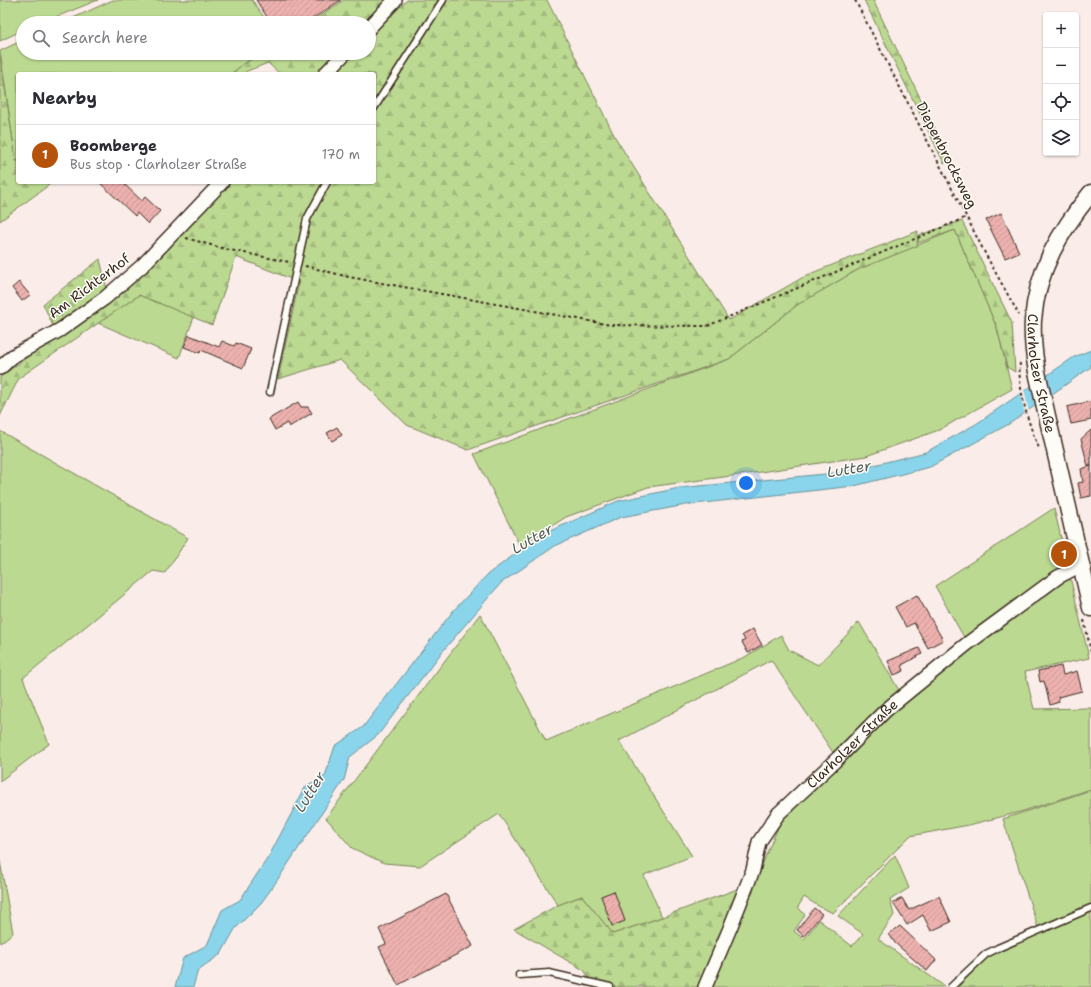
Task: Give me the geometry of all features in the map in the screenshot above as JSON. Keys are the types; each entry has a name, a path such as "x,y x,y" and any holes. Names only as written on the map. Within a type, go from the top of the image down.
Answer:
{"street":[{"path":"376,21 396,0"},
{"path":"327,72 338,60"},
{"name":"Am Richterhof","path":"0,368 13,356 60,330 105,298 142,266 220,184"},
{"name":"Clarholzer Straße","path":"1089,608 1084,564 1037,372 1033,346 1033,320 1042,272 1056,243 1091,193"},
{"name":"Clarholzer Straße","path":"704,987 753,870 759,842 778,814 838,758 886,710 973,639 1058,577 1084,564"}],"lane":[{"path":"376,105 443,0"},
{"path":"270,392 298,264 306,219 326,184"},
{"path":"951,987 986,954 1091,908"},
{"path":"519,975 549,973 610,987"}],"path":[{"name":"Diepenbrocksweg","path":"855,0 1011,302 1021,317"},
{"path":"172,235 225,249 298,264 349,277 612,325 707,326 967,217"},
{"path":"1020,382 1029,423"},
{"path":"1089,608 1091,652"}],"green space":[{"path":"0,0 98,0 58,16 16,16 16,33 0,41"},
{"path":"113,0 252,0 263,16 78,16"},
{"path":"344,0 389,0 374,16 320,16"},
{"path":"407,0 547,0 615,137 729,320 807,275 918,231 917,246 859,269 797,305 729,359 468,450 407,425 340,360 278,379 299,282 236,257 212,325 139,295 19,378 0,416 0,377 146,271 229,184 376,184 376,72 336,72 348,60 376,60 376,31"},
{"path":"864,0 873,0 951,162 944,163"},
{"path":"16,43 16,60 250,60 233,72 16,72 16,161 0,51"},
{"path":"0,55 16,161 16,184 50,184 0,221"},
{"path":"250,60 330,60 319,72 278,72 268,63 246,72 233,72"},
{"path":"962,221 1012,323 1015,372 1007,367 997,328 955,230 918,243 919,235"},
{"path":"955,230 997,328 1012,389 939,430 866,456 648,487 566,517 520,546 474,454 729,359 797,305 859,269"},
{"path":"100,259 107,290 54,328 43,304"},
{"path":"139,295 194,317 179,358 98,323"},
{"path":"0,431 188,538 165,573 153,571 23,678 49,744 0,781"},
{"path":"1054,508 1089,658 1025,672 1034,709 1091,708 1091,789 1020,812 969,825 910,836 833,913 804,897 798,907 805,915 794,931 804,939 819,920 852,946 863,934 838,916 895,855 909,888 890,900 894,915 878,939 944,986 711,987 724,960 781,821 890,714 970,648 935,586"},
{"path":"480,614 546,741 745,657 781,635 789,650 818,665 859,622 900,692 834,754 771,660 619,741 692,856 644,875 662,917 613,934 582,896 558,905 499,814 420,866 384,863 352,848 326,818"},
{"path":"1091,790 1091,905 1038,928 1003,819"},
{"path":"0,861 13,933 0,943"},
{"path":"740,888 726,927 698,987 592,987 585,971 514,929 558,905 582,896 613,934"},
{"path":"1091,912 1091,987 958,987 987,957"}],"water":[{"name":"Lutter","path":"1091,350 1091,367 1009,424 930,467 854,486 686,505 621,517 555,546 501,583 442,652 378,735 350,757 344,780 272,888 261,903 235,929 221,954 198,970 193,987 175,987 183,958 207,945 222,910 240,900 269,856 306,786 325,776 335,746 363,727 453,611 488,574 541,535 618,501 679,488 846,472 926,452 976,424 1074,357"}],"pier":[{"path":"1024,389 1029,412 1025,415 1020,392"}],"building":[{"path":"256,0 341,0 317,16 266,16"},
{"path":"101,184 124,184 142,201 145,197 160,211 148,224 137,213 135,216"},
{"path":"1001,213 1019,252 1005,258 986,220"},
{"path":"19,282 30,295 22,301 12,288"},
{"path":"189,335 219,347 222,341 234,346 236,343 251,349 243,368 201,350 200,353 184,347"},
{"path":"1091,401 1091,420 1071,424 1067,407"},
{"path":"298,402 301,407 308,407 312,413 289,427 287,423 275,430 269,419"},
{"path":"337,427 342,435 332,441 327,433"},
{"path":"1091,430 1091,466 1088,466 1081,439"},
{"path":"1091,466 1091,496 1081,498 1078,483 1083,482 1081,469"},
{"path":"917,595 943,640 928,648 914,623 906,627 895,607"},
{"path":"753,629 762,645 748,653 742,642 745,640 742,635"},
{"path":"919,648 922,654 902,665 904,671 894,675 888,661"},
{"path":"1061,666 1063,675 1077,671 1082,691 1058,697 1059,702 1050,705 1044,681 1040,682 1038,671"},
{"path":"614,891 625,921 612,926 601,896"},
{"path":"446,894 473,946 398,985 379,947 386,944 379,929"},
{"path":"939,896 951,922 931,931 923,915 907,925 893,903 902,898 909,910"},
{"path":"814,908 822,914 804,936 797,930"},
{"path":"900,926 936,960 927,971 895,943 889,934"}],"place":[{"name":"Boomberge","path":"1064,554"}]}
